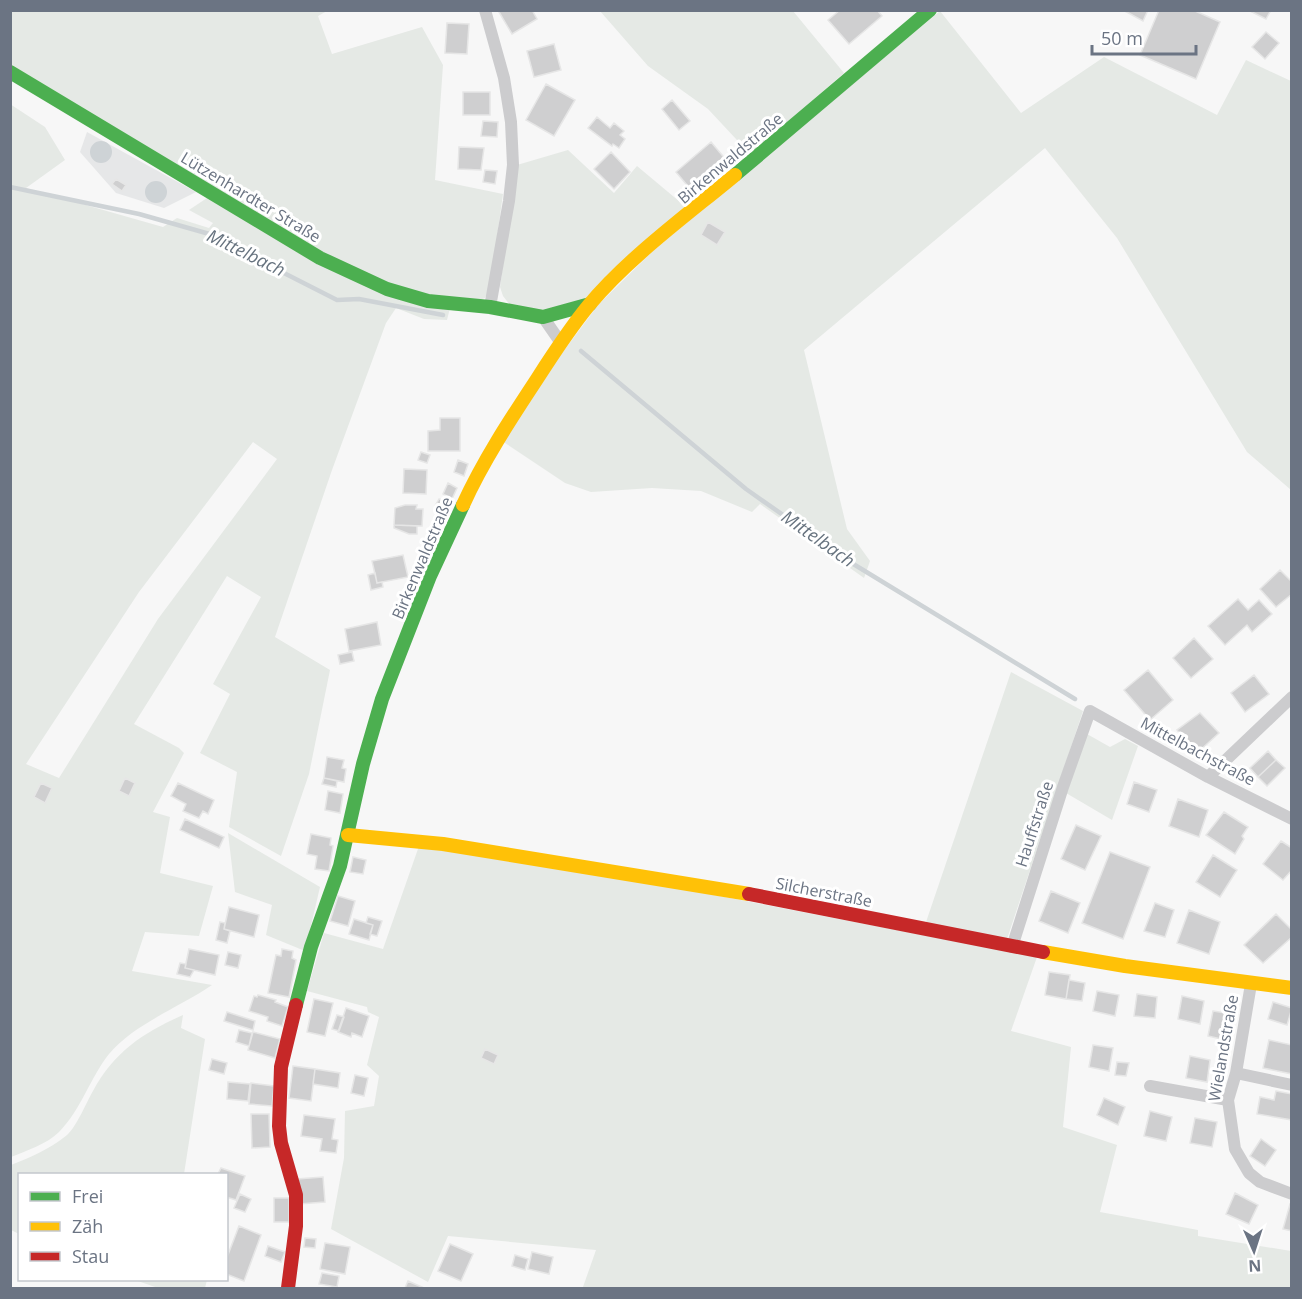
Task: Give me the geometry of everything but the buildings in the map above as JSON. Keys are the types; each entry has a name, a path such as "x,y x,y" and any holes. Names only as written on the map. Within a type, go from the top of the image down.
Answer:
{"street":[{"path":"485,10 504,77 511,122 513,165 490,307"},
{"name":"Birkenwaldstraße","path":"288,1288 296,1226 296,1195 281,1143 279,1126 281,1067 311,947 340,867 363,764 382,699 430,576 475,479 515,412 561,343 591,304 637,257 930,10"},
{"name":"Lützenhardter Straße","path":"10,72 320,258 387,289 428,301 490,307 543,317 591,304"},
{"path":"543,317 561,343"},
{"path":"1208,777 1292,697"},
{"name":"Mittelbachstraße","path":"1090,711 1208,777 1292,819"},
{"name":"Hauffstraße","path":"1012,947 1090,711"},
{"name":"Silcherstraße","path":"348,835 442,844 742,893 1012,947 1251,984 1292,988"},
{"name":"Wielandstraße","path":"1251,984 1236,1073 1228,1100 1235,1149 1240,1162 1260,1182 1292,1194"},
{"path":"1236,1073 1292,1085"},
{"path":"1150,1086 1228,1100"}],"shaded area":[{"path":"10,11 327,11 318,16 332,54 422,27 443,65 435,180 503,194 490,288 485,298 474,302 422,294 372,278 312,248 11,66"},
{"path":"600,11 793,11 844,73 750,154 708,109 648,66"},
{"path":"940,11 1021,113 1104,57 1217,115 1246,60 1291,81 1291,490 1247,452 1117,238 1045,148 804,350 847,529 870,561 864,578 760,504 752,512 701,491 652,488 591,492 565,483 502,441 598,305 653,251"},
{"path":"10,104 45,127 65,160 26,188 163,227 177,218 209,228 213,223 189,210 210,196 314,258 450,308 447,320 424,319 396,308 386,323 332,470 275,637 330,670 309,774 281,856 229,827 237,772 200,753 230,694 213,684 261,597 227,576 134,724 179,748 184,753 153,812 170,817 160,873 213,886 199,936 145,932 132,971 212,985 144,1025 119,1043 102,1063 73,1114 59,1132 42,1144 11,1157","holes":["253,442 277,459 158,619 59,778 26,764 139,592"]},
{"path":"87,132 196,192 164,208 116,193 80,152"},
{"path":"101,141 109,144 112,152 109,160 101,163 93,160 90,152 93,144"},
{"path":"568,150 614,193 637,166 686,207 581,302 544,311 510,305 500,287 517,165"},
{"path":"156,181 164,184 167,192 164,200 156,203 148,200 145,192 148,184"},
{"path":"1011,672 1083,711 1007,939 925,925"},
{"path":"1087,734 1110,747 1125,739 1138,746 1112,820 1066,793"},
{"path":"228,833 320,887 305,951 266,935 272,905 235,892"},
{"path":"419,846 662,885 1037,957 1011,1031 1071,1047 1063,1127 1117,1145 1100,1212 1198,1230 1198,1236 1291,1251 1291,1288 590,1288 583,1287 596,1250 448,1236 428,1282 331,1229 344,1158 345,1111 374,1106 379,1076 367,1065 379,1017 368,1012 367,1007 307,991 324,933 383,949"},
{"path":"183,1015 181,1028 205,1039 184,1173 18,1173 18,1234 11,1230 11,1165 47,1149 67,1135 110,1065 131,1045 155,1029"},
{"path":"138,1281 207,1281 205,1288 158,1288"}],"waterway":[{"name":"Mittelbach","path":"10,187 139,214 220,237 337,300 359,299 443,315"},
{"name":"Mittelbach","path":"581,351 746,489 850,562 1075,699"}],"traffic: fast":[{"path":"735,175 930,10"},
{"path":"10,72 320,258 387,289 428,301 490,307 543,317 590,304"},
{"path":"296,1005 311,947 340,866 363,764 382,699 430,576 463,505"}],"traffic: slow":[{"path":"463,505 507,425 562,341 589,305 640,253 735,175"},
{"path":"348,835 443,844 749,894"},
{"path":"1043,952 1125,966 1292,988"}],"traffic: jam":[{"path":"749,894 1043,952"},
{"path":"288,1288 296,1226 296,1195 281,1143 279,1126 281,1067 296,1005"}]}
